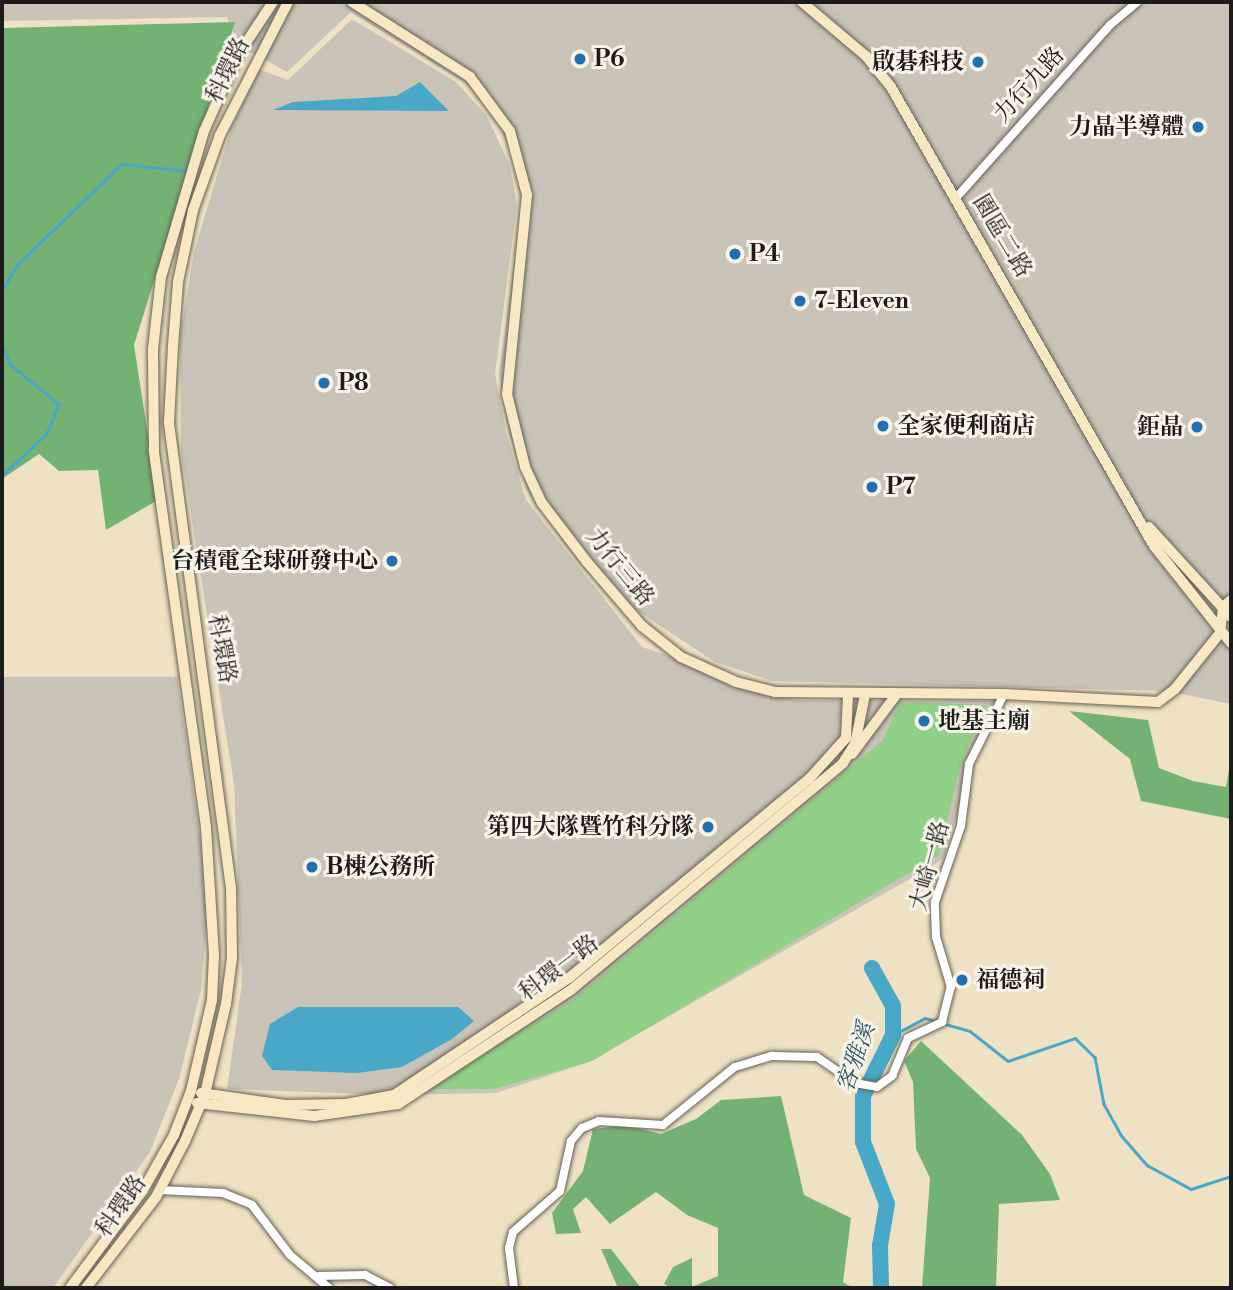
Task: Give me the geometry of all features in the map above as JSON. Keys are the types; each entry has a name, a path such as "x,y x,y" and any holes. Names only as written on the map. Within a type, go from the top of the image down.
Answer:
{"street":[{"name":"科環路","path":"86,1288 159,1190 204,1099 232,958 225,826 172,443 178,282 193,210 220,135 254,60 288,2"},
{"name":"力行三路","path":"352,2 470,77 510,131 527,195 508,394 519,447 542,503 642,626 681,657 755,689 848,695 1004,694 1158,702 1175,689 1220,632"},
{"name":"力行九路","path":"955,199 1110,25 1137,2"},
{"name":"園區二路","path":"807,3 866,57 891,87 1154,546 1231,643"},
{"name":"科環路","path":"70,1288 143,1190 189,1097 212,1000 214,955 206,827 154,450 153,349 161,277 204,131 238,55 271,4"},
{"name":"園區二路","path":"1137,514 1227,604 1231,617"},
{"path":"1220,632 1227,604"},
{"path":"1220,632 1231,628"},
{"name":"大崎一路","path":"514,1288 510,1239 519,1226 544,1209 560,1191 571,1141 582,1128 599,1121 663,1125 735,1067 772,1056 817,1057 862,1085 877,1087 892,1076 908,1038 936,1028 951,1001 950,978 934,925 935,902 961,826 969,764 1004,694"},
{"name":"科環一路","path":"204,1099 285,1105 346,1104 394,1096 569,978 809,779 846,738 848,695"},
{"name":"科環一路","path":"189,1097 314,1116 398,1104 571,990 848,759 860,729 865,695"},
{"path":"848,759 863,746 896,695"},
{"path":"159,1190 223,1193 252,1205 290,1255 323,1278 365,1275 390,1288"},
{"path":"314,1272 329,1288"}],"shaded area":[{"path":"2,2 1231,2 1231,704 1167,691 772,681 715,662 606,590 576,559 528,492 509,433 499,374 522,205 516,164 499,125 467,84 351,12 287,72 238,45 227,17 2,21"},
{"path":"352,19 456,82 487,116 510,166 517,205 495,374 506,432 526,500 642,647 796,700 994,701 964,771 958,811 944,857 934,865 589,1062 496,1093 394,1095 227,1089 242,983 234,784 181,452 180,336 194,252 231,129 258,69 288,80"},
{"path":"2,677 177,677 201,844 207,921 201,990 179,1079 150,1152 53,1288 2,1288"}],"green space":[{"path":"235,22 134,345 158,500 106,530 98,470 59,471 39,454 2,479 2,28"},
{"path":"900,702 986,705 961,763 939,855 592,1061 494,1089 423,1089 572,1001 883,740"},
{"path":"1069,711 1148,720 1159,768 1193,781 1226,787 1231,758 1231,819 1141,801 1130,759"},
{"path":"921,1041 1022,1135 1050,1174 1060,1200 999,1204 996,1288 922,1288 930,1178 916,1149 913,1082 904,1061"},
{"path":"781,1096 804,1195 851,1218 843,1282 853,1288 672,1288 664,1284 673,1267 692,1258 692,1287 718,1276 718,1228 687,1215 656,1192 610,1224 586,1197 573,1209 581,1233 556,1234 552,1213 583,1171 593,1129 625,1125 661,1134 696,1119 721,1100"},
{"path":"601,1249 611,1249 641,1288 618,1288"}],"water":[{"path":"420,82 449,111 273,110 293,102 396,96"},
{"path":"298,1007 458,1007 474,1021 452,1039 402,1067 357,1073 272,1070 262,1056 270,1024"}],"waterway":[{"path":"2,290 19,263 122,164 189,171"},
{"path":"2,345 11,365 59,404 47,434 2,476"},
{"name":"客雅溪","path":"872,968 893,1006 893,1035 863,1096 863,1142 887,1204 880,1246 881,1288"},
{"path":"893,1035 925,1018 936,1021"},
{"path":"942,1023 970,1031 1008,1061 1075,1038 1095,1057 1104,1104 1121,1135 1147,1165 1191,1189 1231,1176"}],"place":[{"name":"P6","path":"580,59"},
{"name":"啟碁科技","path":"978,62"},
{"name":"力晶半導體","path":"1198,127"},
{"name":"P4","path":"735,254"},
{"name":"7-Eleven","path":"800,301"},
{"name":"P8","path":"324,383"},
{"name":"全家便利商店","path":"883,426"},
{"name":"鉅晶","path":"1197,427"},
{"name":"P7","path":"872,487"},
{"name":"台積電全球研發中心","path":"392,561"},
{"name":"地基主廟","path":"924,721"},
{"name":"第四大隊暨竹科分隊","path":"708,827"},
{"name":"B棟公務所","path":"312,867"},
{"name":"福德祠","path":"962,980"}]}
